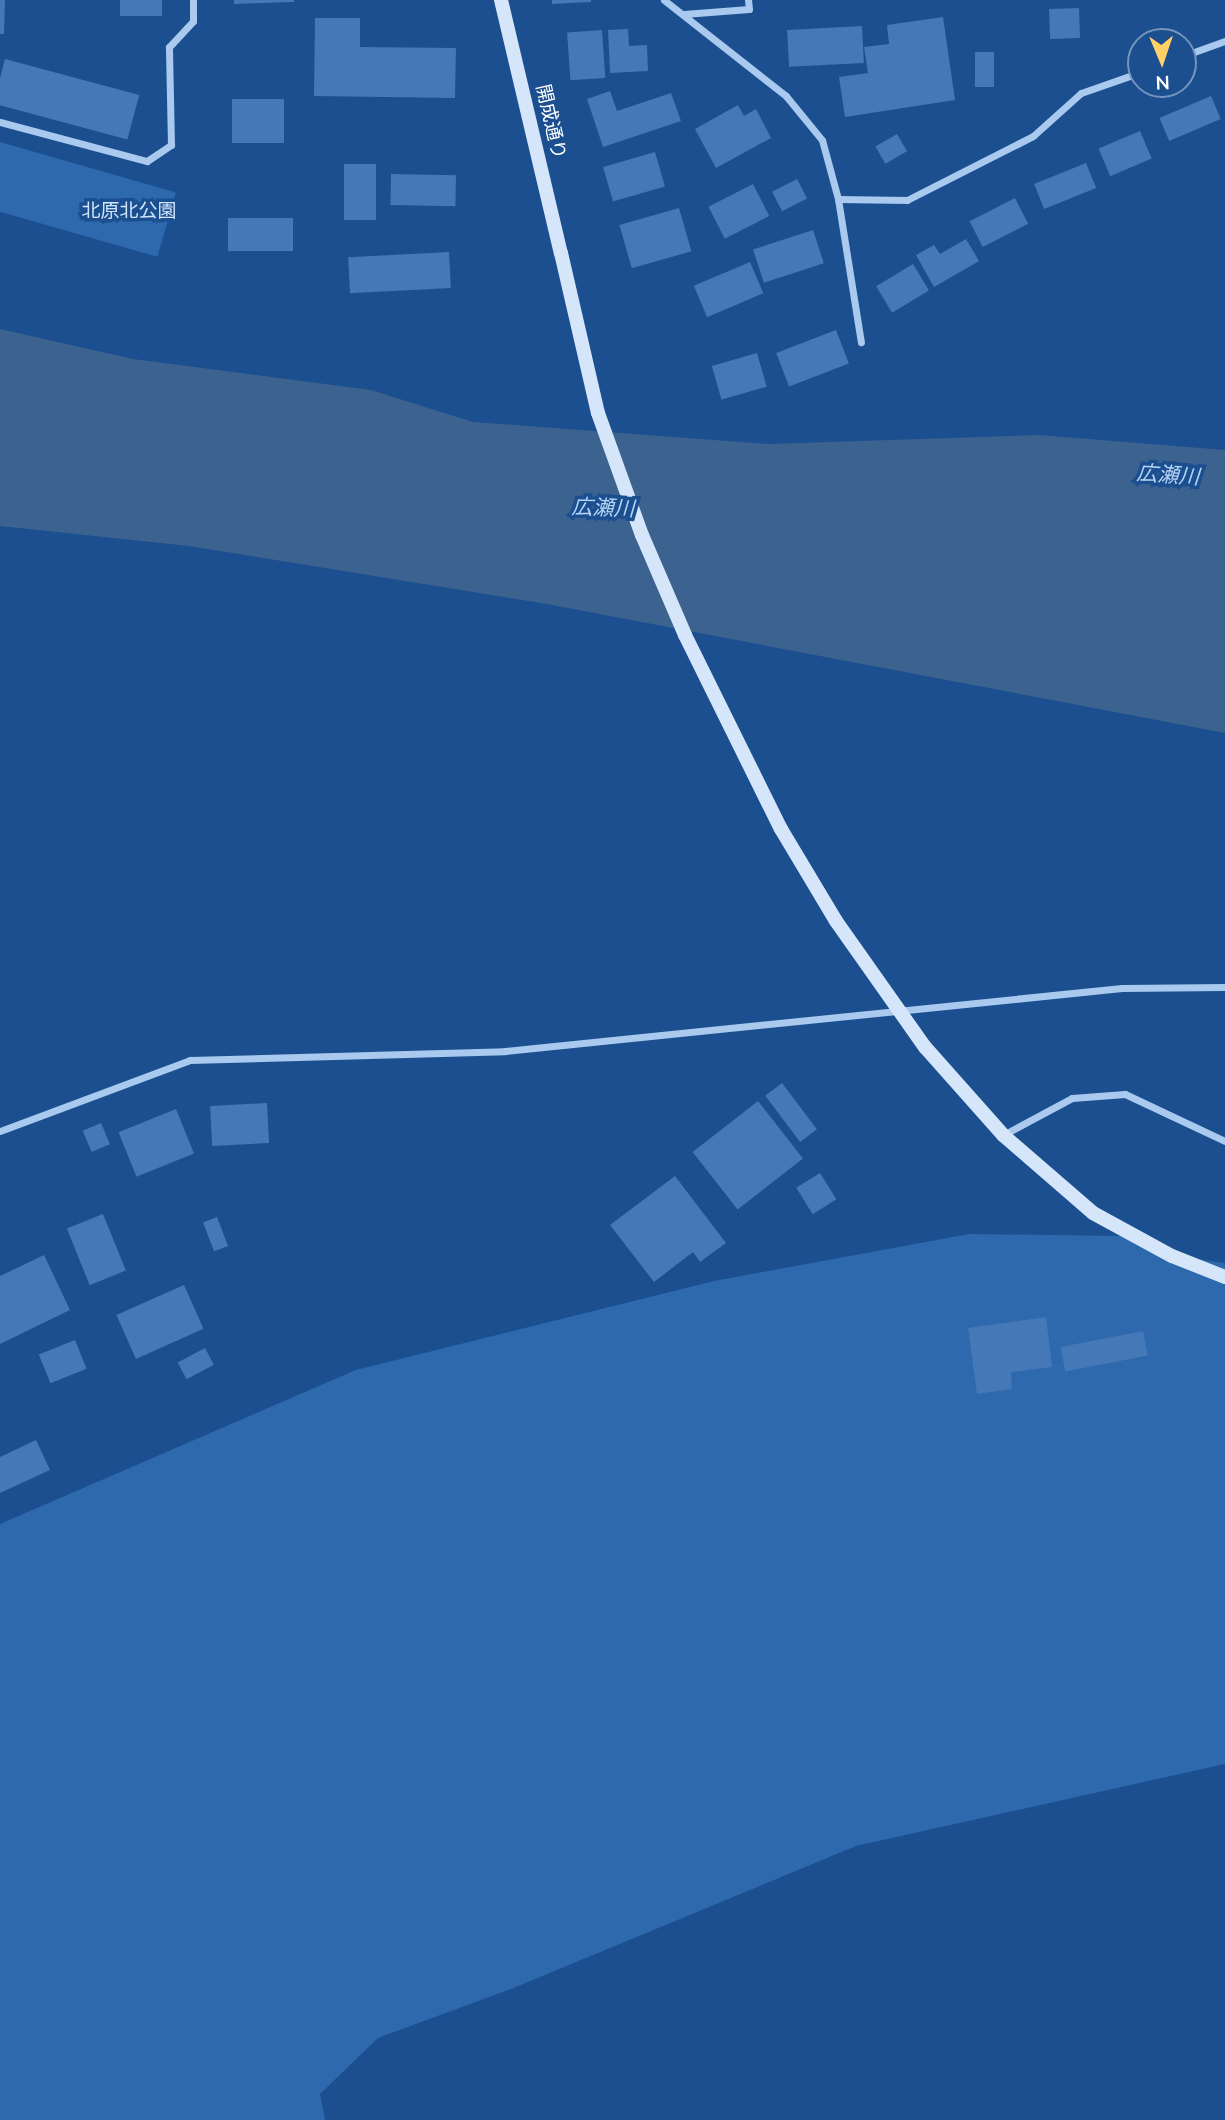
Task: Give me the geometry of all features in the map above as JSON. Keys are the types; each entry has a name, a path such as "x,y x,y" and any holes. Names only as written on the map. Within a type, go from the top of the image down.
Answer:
{"street":[{"path":"0,122 147,161 171,145 169,47 193,21 193,0"},
{"name":"開成通り","path":"501,0 598,413 642,535 685,635 781,829 836,921 925,1047 1003,1135 1093,1213 1172,1256 1225,1277"},
{"path":"664,0 786,96 822,140 838,199 861,342"},
{"path":"684,14 749,9 748,0"},
{"path":"1197,51 1225,41"},
{"path":"838,199 907,200 1032,136 1081,93 1127,77"},
{"path":"0,1131 190,1060 505,1051 1122,988 1225,987"},
{"path":"1003,1135 1072,1098 1125,1094 1225,1141"}],"green space":[{"name":"北原北公園","path":"0,142 176,192 157,257 0,212"},
{"path":"969,1234 1120,1236 1172,1256 1225,1263 1225,1764 856,1846 511,1989 378,2038 320,2094 325,2120 0,2120 0,1524 356,1370 714,1281"}],"water":[{"name":"広瀬川","path":"0,329 133,359 371,390 473,422 769,444 1039,435 1225,450 1225,733 547,604 189,546 0,526"}],"building":[{"path":"0,0 5,0 4,34 0,34"},
{"path":"120,0 162,0 162,16 120,16"},
{"path":"234,0 294,0 294,2 234,4"},
{"path":"552,0 591,0 591,2 552,4"},
{"path":"1079,8 1080,38 1050,39 1049,9"},
{"path":"943,17 955,100 845,117 839,77 868,73 864,47 889,44 887,25"},
{"path":"315,18 360,18 360,47 456,48 455,98 314,96"},
{"path":"862,26 864,63 789,67 787,30"},
{"path":"628,29 629,46 647,45 648,71 610,73 608,30"},
{"path":"602,30 605,78 570,80 567,32"},
{"path":"975,52 994,52 994,87 975,87"},
{"path":"5,59 139,95 127,139 0,105 0,78"},
{"path":"610,91 617,111 671,93 681,121 603,147 587,99"},
{"path":"1211,96 1221,119 1169,141 1159,118"},
{"path":"232,99 284,99 284,143 232,143"},
{"path":"738,105 744,116 756,109 771,138 716,168 695,129"},
{"path":"1140,131 1152,159 1110,176 1099,149"},
{"path":"897,134 907,151 885,164 875,146"},
{"path":"655,152 665,187 613,201 603,167"},
{"path":"1086,163 1096,188 1044,209 1034,184"},
{"path":"344,164 376,164 376,220 344,220"},
{"path":"391,174 456,175 455,206 390,205"},
{"path":"797,179 807,199 782,211 772,192"},
{"path":"753,184 769,216 725,239 708,207"},
{"path":"1015,198 1028,224 983,247 970,221"},
{"path":"679,208 691,251 632,268 619,225"},
{"path":"228,218 293,218 293,251 228,251"},
{"path":"813,230 824,263 764,283 753,249"},
{"path":"966,239 979,261 934,287 916,255 934,245 940,254"},
{"path":"449,252 451,288 350,293 348,257"},
{"path":"750,262 763,293 707,317 694,286"},
{"path":"913,264 929,291 892,313 876,286"},
{"path":"836,330 849,364 789,387 776,353"},
{"path":"757,353 767,387 721,400 712,366"},
{"path":"782,1083 817,1129 800,1142 765,1096"},
{"path":"758,1101 803,1159 738,1210 693,1152"},
{"path":"267,1103 269,1143 212,1146 210,1106"},
{"path":"176,1109 194,1154 136,1177 119,1132"},
{"path":"101,1123 110,1144 92,1152 83,1131"},
{"path":"820,1173 836,1199 813,1214 796,1188"},
{"path":"675,1176 726,1243 700,1262 693,1252 654,1282 610,1225"},
{"path":"103,1214 126,1271 90,1285 67,1229"},
{"path":"217,1217 228,1246 214,1251 203,1222"},
{"path":"44,1255 70,1310 0,1344 0,1276"},
{"path":"184,1285 204,1329 136,1359 116,1315"},
{"path":"1046,1317 1052,1367 1011,1372 1012,1389 977,1394 968,1328"},
{"path":"1143,1331 1148,1356 1065,1372 1061,1347"},
{"path":"75,1340 87,1369 50,1383 39,1355"},
{"path":"205,1348 214,1365 187,1379 178,1363"},
{"path":"36,1440 50,1470 0,1493 0,1457"}]}
